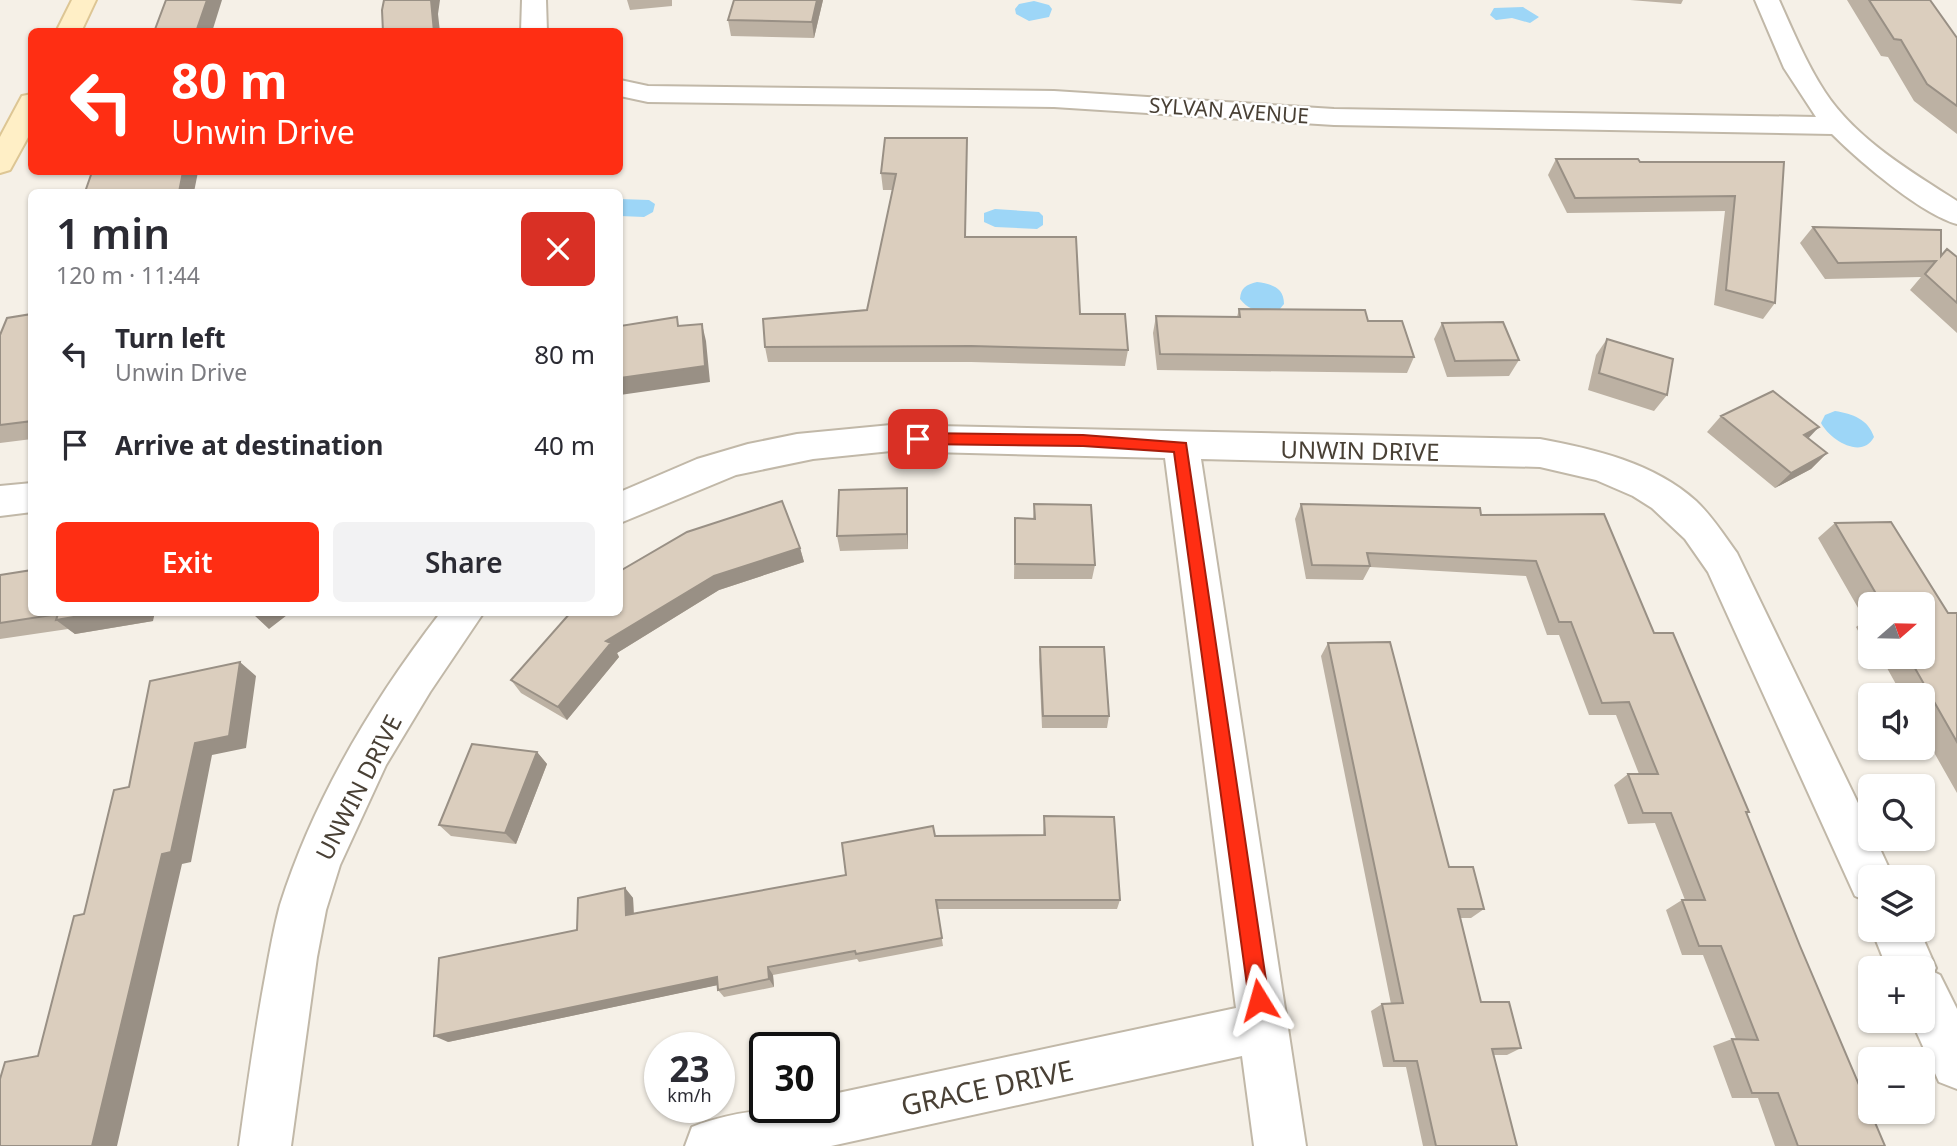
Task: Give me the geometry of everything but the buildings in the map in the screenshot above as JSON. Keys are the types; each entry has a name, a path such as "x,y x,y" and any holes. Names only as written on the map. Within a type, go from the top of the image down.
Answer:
{"main road":[{"path":"70,28 84,0"},
{"path":"0,164 28,110"}],"street":[{"path":"534,0 534,28"},
{"path":"1767,0 1805,82 1821,107 1839,126 1882,161 1957,214"},
{"name":"SYLVAN AVENUE","path":"623,89 648,94 1054,99 1334,117 1839,126"},
{"name":"UNWIN DRIVE","path":"623,507 712,469 765,453 891,438 1083,441 1181,447 1540,453 1585,461 1625,475 1660,494 1697,526 1723,564 1864,865"},
{"path":"1181,447 1280,1146"},
{"path":"0,501 28,497"},
{"name":"UNWIN DRIVE","path":"264,1146 287,990 303,906 329,837 376,742 430,656 462,616"},
{"path":"1935,1017 1957,1064"},
{"name":"GRACE DRIVE","path":"711,1146 1263,1027"}],"water":[{"path":"1034,1 1049,5 1052,9 1049,17 1029,21 1016,14 1015,9 1019,4"},
{"path":"1523,7 1539,17 1530,23 1512,18 1496,20 1490,15 1494,8"},
{"path":"623,199 649,200 655,204 653,212 644,217 623,216"},
{"path":"995,209 1039,212 1043,216 1043,225 1037,229 995,227 984,222 984,213"},
{"path":"1257,282 1272,285 1279,290 1284,304 1279,310 1253,309 1240,299 1245,287"},
{"path":"1835,411 1864,422 1874,437 1869,444 1854,447 1831,436 1821,423 1825,415"}],"route":[{"path":"918,439 1083,441 1181,447 1259,1000"}]}
